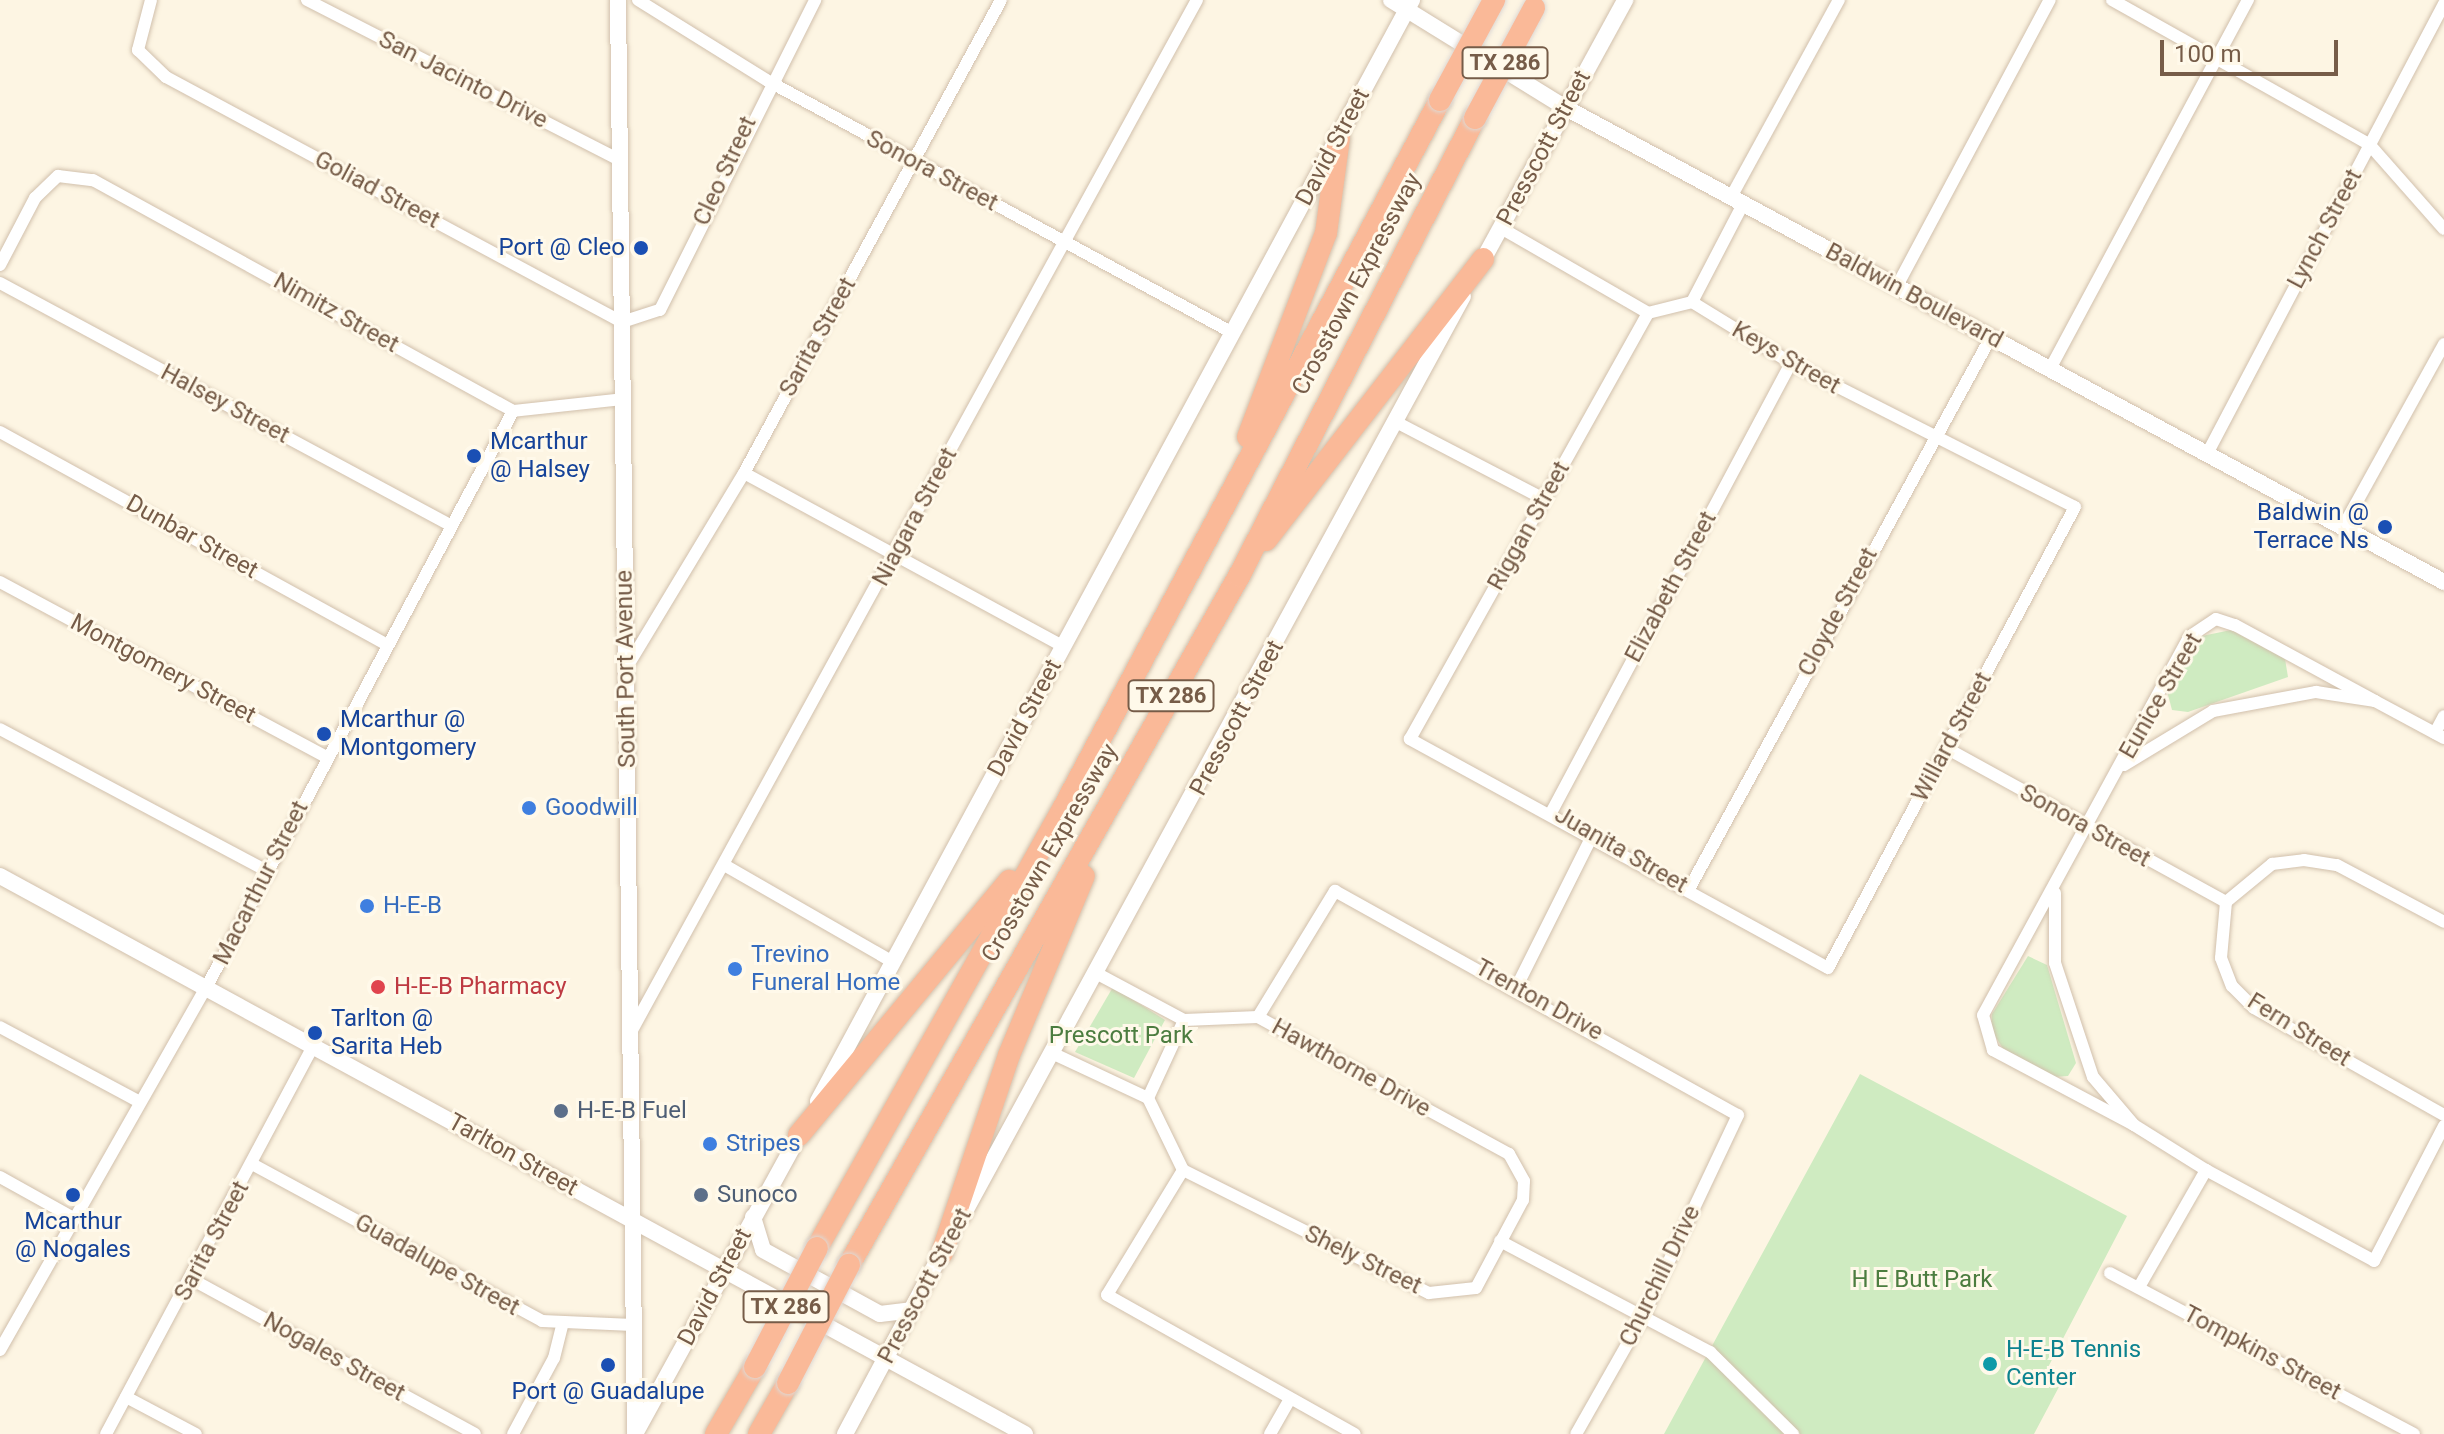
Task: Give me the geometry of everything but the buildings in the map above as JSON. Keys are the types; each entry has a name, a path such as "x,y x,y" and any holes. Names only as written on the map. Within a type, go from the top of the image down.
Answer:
{"highway":[{"name":"Crosstown Expressway","path":"716,1434 1213,529 1494,0"},
{"name":"Crosstown Expressway","path":"759,1434 849,1265 1239,576 1536,4"},
{"path":"1213,529 1326,233 1339,138"},
{"path":"1239,576 1483,259"},
{"path":"942,1253 1009,1055 1124,781"},
{"path":"799,1135 946,965 1057,816"}],"main road":[{"name":"South Port Avenue","path":"618,0 635,1434"},
{"name":"Baldwin Boulevard","path":"1391,0 1409,4 1566,108 2444,582"},
{"name":"Presscott Street","path":"845,1434 1098,974 1625,0"},
{"name":"David Street","path":"635,1434 1409,4"},
{"name":"Tarlton Street","path":"0,876 1025,1434"},
{"path":"753,1217 763,1250 880,1314 911,1310"}],"street":[{"name":"Goliad Street","path":"151,0 138,50 166,77 622,322"},
{"name":"San Jacinto Drive","path":"307,0 620,160"},
{"name":"Sonora Street","path":"638,0 768,81 1231,332"},
{"name":"Cleo Street","path":"622,322 660,310 768,81 815,0"},
{"name":"Sarita Street","path":"626,668 744,473 1001,0"},
{"name":"Niagara Street","path":"630,1033 726,866 1197,0"},
{"path":"1501,228 1648,313 1692,302 1737,200 1839,0"},
{"path":"1897,286 2050,0"},
{"path":"2112,0 2217,56 2369,144 2444,229"},
{"path":"2050,369 2248,0"},
{"name":"Lynch Street","path":"2207,454 2444,4"},
{"name":"Nimitz Street","path":"0,265 35,198 58,176 93,180 513,411"},
{"name":"Halsey Street","path":"0,283 450,525"},
{"name":"Keys Street","path":"1692,302 1791,363 2075,507"},
{"name":"Riggan Street","path":"1410,739 1648,313"},
{"name":"Cloyde Street","path":"1689,889 1933,436 1991,337"},
{"path":"2343,527 2444,344"},
{"name":"Elizabeth Street","path":"1552,811 1791,363"},
{"path":"513,411 623,399"},
{"name":"Macarthur Street","path":"0,1350 6,1326 72,1217 136,1100 206,988 269,872 384,643 513,411"},
{"path":"1396,422 1544,499"},
{"name":"Dunbar Street","path":"0,432 384,643"},
{"path":"744,473 1063,646"},
{"name":"Willard Street","path":"1828,968 2075,507"},
{"name":"Montgomery Street","path":"0,582 325,756"},
{"name":"Eunice Street","path":"2118,769 2189,637 2216,619 2375,701"},
{"path":"2444,716 2440,735 2375,701 2316,692 2213,711 2118,769 2084,828 2055,890 1983,1015 1985,1034 1993,1050 2134,1125 2206,1170 2374,1261 2444,1126"},
{"path":"0,729 269,872"},
{"name":"Juanita Street","path":"1410,739 1552,811 1828,968"},
{"name":"Sonora Street","path":"1946,748 2084,828 2226,902"},
{"path":"1517,986 1592,836"},
{"path":"2226,902 2272,864 2304,860 2337,865 2444,922"},
{"path":"726,866 893,962"},
{"path":"2055,890 2055,963 2069,1019 2093,1077 2134,1125"},
{"name":"Trenton Drive","path":"1258,1017 1335,891 1517,986 1738,1115"},
{"name":"Fern Street","path":"2226,902 2221,958 2232,986 2254,1008 2444,1115"},
{"path":"1098,974 1184,1020 1148,1098"},
{"name":"Hawthorne Drive","path":"1184,1020 1258,1017 1509,1154 1524,1181 1523,1200 1500,1241"},
{"path":"0,1027 136,1100"},
{"name":"Sarita Street","path":"106,1434 193,1280 313,1046"},
{"path":"1054,1054 1148,1098 1183,1170 1107,1295 1355,1434"},
{"name":"Churchill Drive","path":"1576,1434 1642,1318 1738,1115"},
{"name":"Guadalupe Street","path":"252,1164 519,1311 562,1326 633,1325"},
{"name":"Shely Street","path":"1183,1170 1429,1293 1476,1288 1500,1241"},
{"path":"2139,1287 2206,1170"},
{"path":"0,1177 72,1217"},
{"path":"1500,1241 1710,1352 1793,1434"},
{"name":"Tompkins Street","path":"2110,1273 2414,1434"},
{"name":"Nogales Street","path":"193,1280 475,1434"},
{"path":"513,1434 554,1358 562,1326"},
{"path":"126,1397 196,1434"},
{"path":"1270,1434 1290,1399"}],"green space":[{"path":"2231,630 2285,659 2288,677 2188,712 2172,710 2167,691 2197,637"},
{"path":"2028,956 2047,965 2076,1063 2068,1076 2053,1077 2003,1049 1991,1029 1992,1014"},
{"name":"Prescott Park","path":"1113,987 1165,1020 1134,1078 1075,1052"},
{"name":"H E Butt Park","path":"1860,1074 2127,1216 2044,1375 2060,1385 2034,1434 1664,1434"}],"place":[{"name":"Port @ Cleo","path":"641,248"},
{"name":"Mcarthur @ Halsey","path":"474,456"},
{"name":"Baldwin @ Terrace Ns","path":"2385,527"},
{"name":"Mcarthur @ Montgomery","path":"324,734"},
{"name":"Goodwill","path":"529,808"},
{"name":"H-E-B","path":"367,906"},
{"name":"Trevino Funeral Home","path":"735,969"},
{"name":"H-E-B Pharmacy","path":"378,987"},
{"name":"Tarlton @ Sarita Heb","path":"315,1033"},
{"name":"H-E-B Fuel","path":"561,1111"},
{"name":"Stripes","path":"710,1144"},
{"name":"Mcarthur @ Nogales","path":"73,1195"},
{"name":"Sunoco","path":"701,1195"},
{"name":"H-E-B Tennis Center","path":"1990,1364"},
{"name":"Port @ Guadalupe","path":"608,1365"}]}
